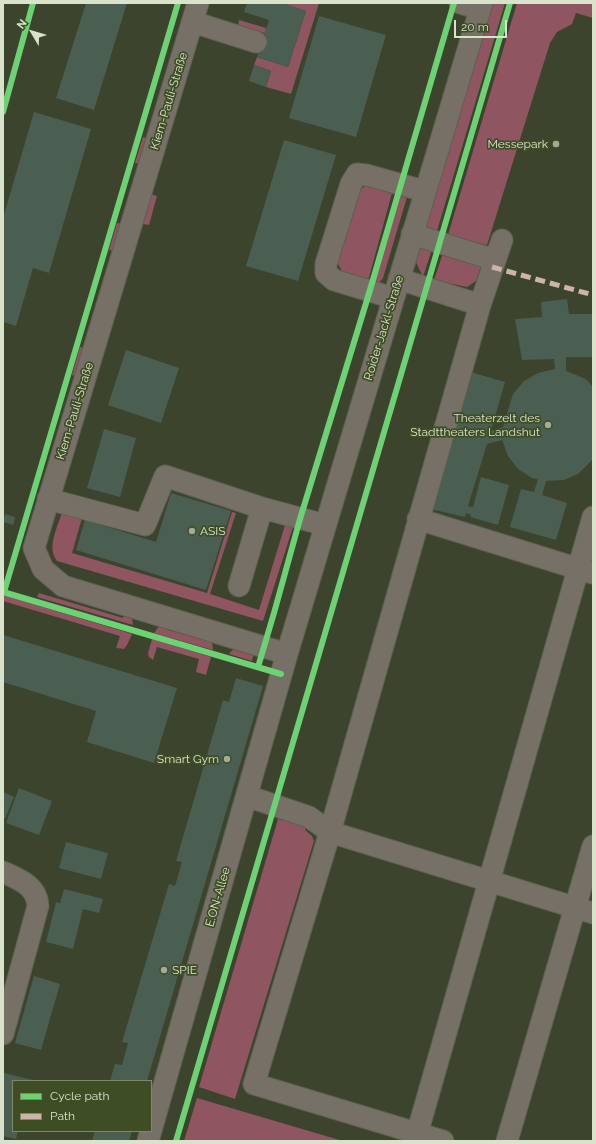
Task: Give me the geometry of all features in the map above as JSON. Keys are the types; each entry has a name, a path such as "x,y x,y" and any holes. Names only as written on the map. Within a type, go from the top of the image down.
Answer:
{"street":[{"path":"460,3 481,6"},
{"name":"Roider-Jackl-Straße","path":"287,654 424,191 481,6"},
{"path":"195,12 256,42"},
{"name":"Kiem-Pauli-Straße","path":"195,12 34,548 43,569 63,586 287,654"},
{"path":"424,191 367,175 357,174 350,184 326,264 326,272 334,280 396,288 480,305"},
{"path":"412,234 495,260"},
{"path":"443,1141 254,1084 330,832 480,305 502,240"},
{"path":"48,499 145,525 165,476 262,508 326,525"},
{"path":"239,586 262,508"},
{"path":"417,1134 491,881 586,571 593,517"},
{"path":"418,519 586,571"},
{"name":"E.ON-Allee","path":"152,1127 287,654"},
{"path":"246,796 309,817 330,832 584,910"},
{"path":"506,1141 584,910 593,846"},
{"path":"3,872 26,884 32,889 37,898 38,906 3,1034"}],"shaded area":[{"path":"282,3 319,3 291,94 266,87 271,71 254,65 257,57 288,67 306,11"},
{"path":"490,3 505,3 437,231 425,226"},
{"path":"517,3 593,3 593,18 576,13 572,24 557,32 550,43 487,245 448,235"},
{"path":"239,20 266,28 265,33 238,26"},
{"path":"143,137 148,139 141,164 135,163"},
{"path":"365,186 371,186 392,193 368,281 343,273 337,262 360,190"},
{"path":"150,194 157,196 149,225 143,224"},
{"path":"401,195 407,197 383,278 379,283 374,284"},
{"path":"117,223 123,224 115,251 109,250"},
{"path":"423,247 432,249 423,277 415,260 419,249"},
{"path":"443,253 482,263 476,281 467,287 434,280"},
{"path":"80,347 86,349 78,377 72,375"},
{"path":"62,512 82,518 72,553 207,593 232,512 236,513 210,594 259,610 285,525 293,527 263,621 57,561 54,555 53,543"},
{"path":"39,593 123,618 125,611 132,618 133,625 37,597"},
{"path":"3,595 132,634 124,649 116,648 120,636 3,601"},
{"path":"169,623 168,630 200,639 203,633 212,641 213,650 154,633 160,625"},
{"path":"152,639 211,657 206,675 196,672 199,659 157,647 153,660 149,657 148,653"},
{"path":"235,647 255,649 252,661 229,654"},
{"path":"278,819 306,825 305,830 312,836 314,841 235,1099 199,1087"},
{"path":"197,1098 343,1141 184,1141"}],"building":[{"path":"86,3 127,3 94,110 56,98"},
{"path":"247,3 282,3 306,11 288,67 257,57 269,20 244,12"},
{"path":"319,16 386,35 356,137 289,118"},
{"path":"254,65 271,71 266,87 249,81"},
{"path":"34,112 91,129 49,273 33,268 16,326 3,322 3,218"},
{"path":"284,140 336,155 298,281 246,266"},
{"path":"567,299 569,314 593,314 593,357 566,357 566,371 586,379 593,387 593,459 578,474 564,480 546,481 542,495 567,503 556,540 510,527 521,489 534,492 538,479 532,478 518,469 508,456 502,440 487,444 468,506 473,507 481,477 509,485 498,525 470,517 471,515 466,513 465,517 430,509 467,371 505,382 491,431 503,427 513,394 524,381 538,373 555,369 554,359 522,360 515,319 542,317 541,302"},
{"path":"126,350 179,368 161,423 108,405"},
{"path":"104,429 136,438 120,497 87,488"},
{"name":"ASIS","path":"171,493 231,511 206,590 76,550 85,520 156,542"},
{"path":"5,514 15,517 13,525 3,522"},
{"path":"3,635 177,688 154,763 87,742 96,711 3,682"},
{"path":"236,678 263,686 147,1080 110,1080 115,1064 122,1065 128,1043 122,1042 169,884 175,886 182,862 176,861 223,700 229,702"},
{"path":"19,788 52,801 39,835 6,823"},
{"path":"3,792 14,797 5,819 3,818"},
{"path":"66,842 108,853 101,879 59,868"},
{"path":"64,889 103,899 99,913 83,909 73,949 46,942 56,902 60,903"},
{"path":"34,976 60,984 41,1050 15,1043"},
{"path":"4,1073 33,1080 12,1080 12,1132 18,1132 16,1139 3,1136"},
{"path":"95,1132 132,1132 129,1141 92,1141"}],"marked path":[{"path":"492,267 593,295"}],"cycle path":[{"path":"3,112 33,3"},
{"path":"4,592 178,3"},
{"path":"258,667 300,519 370,290 454,3"},
{"path":"176,1141 510,3"},
{"path":"3,592 281,674"}],"place":[{"name":"Messepark","path":"556,144"},
{"name":"Theaterzelt des Stadttheaters Landshut","path":"548,425"},
{"name":"ASIS","path":"192,531"},
{"name":"Smart Gym","path":"227,759"},
{"name":"SPIE","path":"164,970"}]}
